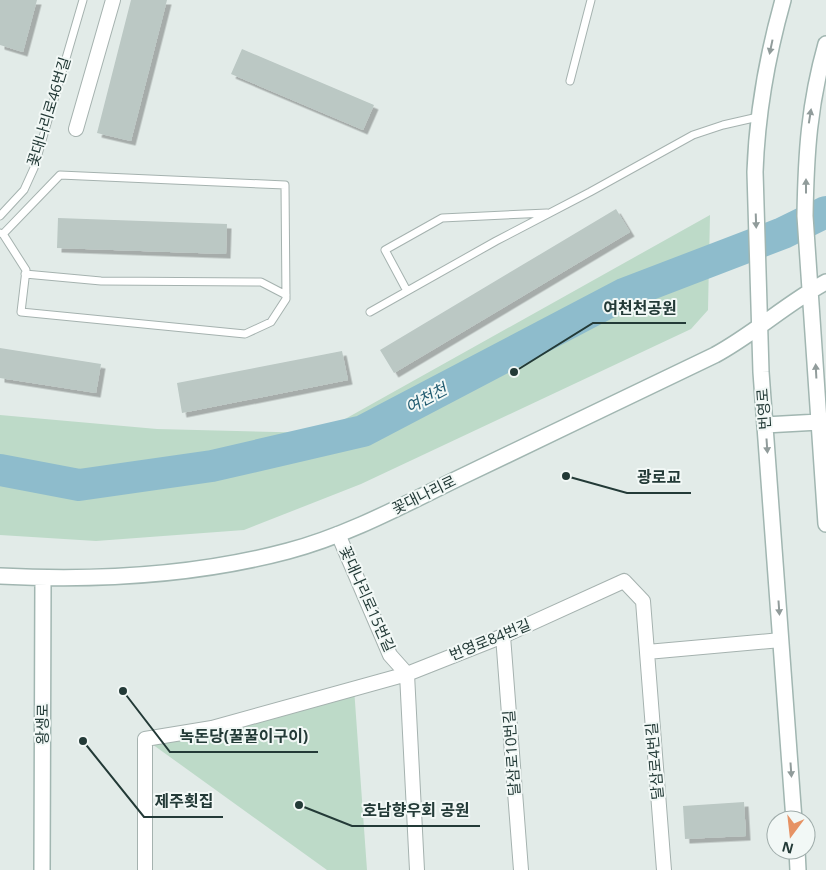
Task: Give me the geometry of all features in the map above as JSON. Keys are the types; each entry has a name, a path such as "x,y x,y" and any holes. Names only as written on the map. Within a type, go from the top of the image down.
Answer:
{"main road":[{"name":"번영로","path":"783,0 762,88 758,117 755,172 759,328 793,810"},
{"path":"826,44 809,123 805,216 823,422 826,524"},
{"name":"꽃대나리로","path":"0,576 43,579 175,573 290,551 338,534 402,506 715,355 737,343 811,290 826,282"},
{"path":"765,425 823,422"},
{"name":"왕생로","path":"42,870 43,579"}],"street":[{"path":"76,129 113,0"},
{"name":"꽃대나리로15번길","path":"338,534 390,656 406,674"},
{"name":"번영로84번길","path":"145,870 145,739 212,728 406,674 503,636 624,581 643,601 647,652"},
{"name":"달삼로10번길","path":"503,636 521,870"},
{"path":"647,652 781,640"},
{"name":"달삼로4번길","path":"647,652 664,870"},
{"path":"406,674 417,870"}],"lane":[{"name":"꽃대나리로46번길","path":"0,216 24,190 34,168 83,0"},
{"path":"570,81 591,0"},
{"path":"370,312 496,241 693,135 723,125 758,117"},
{"path":"60,175 284,185 286,299 271,322 245,334 21,312 26,270 2,233 60,175"},
{"path":"407,291 385,250 442,218 551,212"},
{"path":"25,274 101,281 262,282 286,295"}],"green space":[{"path":"710,215 708,310 691,329 361,484 244,530 96,541 0,535 0,415 157,429 320,433"},
{"path":"354,688 367,870 327,870 145,739"}],"building":[{"path":"0,0 37,0 23,52 0,45"},
{"path":"131,0 167,0 131,141 97,133"},
{"path":"242,49 374,105 363,130 231,74"},
{"path":"616,209 630,232 394,373 380,350"},
{"path":"58,218 227,224 226,254 57,248"},
{"path":"0,348 101,364 96,393 0,378"},
{"path":"342,351 348,380 182,413 177,383"},
{"path":"744,802 746,836 685,839 683,806"}],"waterway":[{"name":"여천천","path":"0,470 79,485 212,466 363,431 624,294 783,233 826,212"}],"place":[{"name":"여천천공원","path":"514,372"},
{"name":"광로교","path":"566,476"},
{"name":"녹돈당(꿀꿀이구이)","path":"123,691"},
{"name":"제주횟집","path":"83,741"},
{"name":"호남향우회 공원","path":"299,805"}]}
